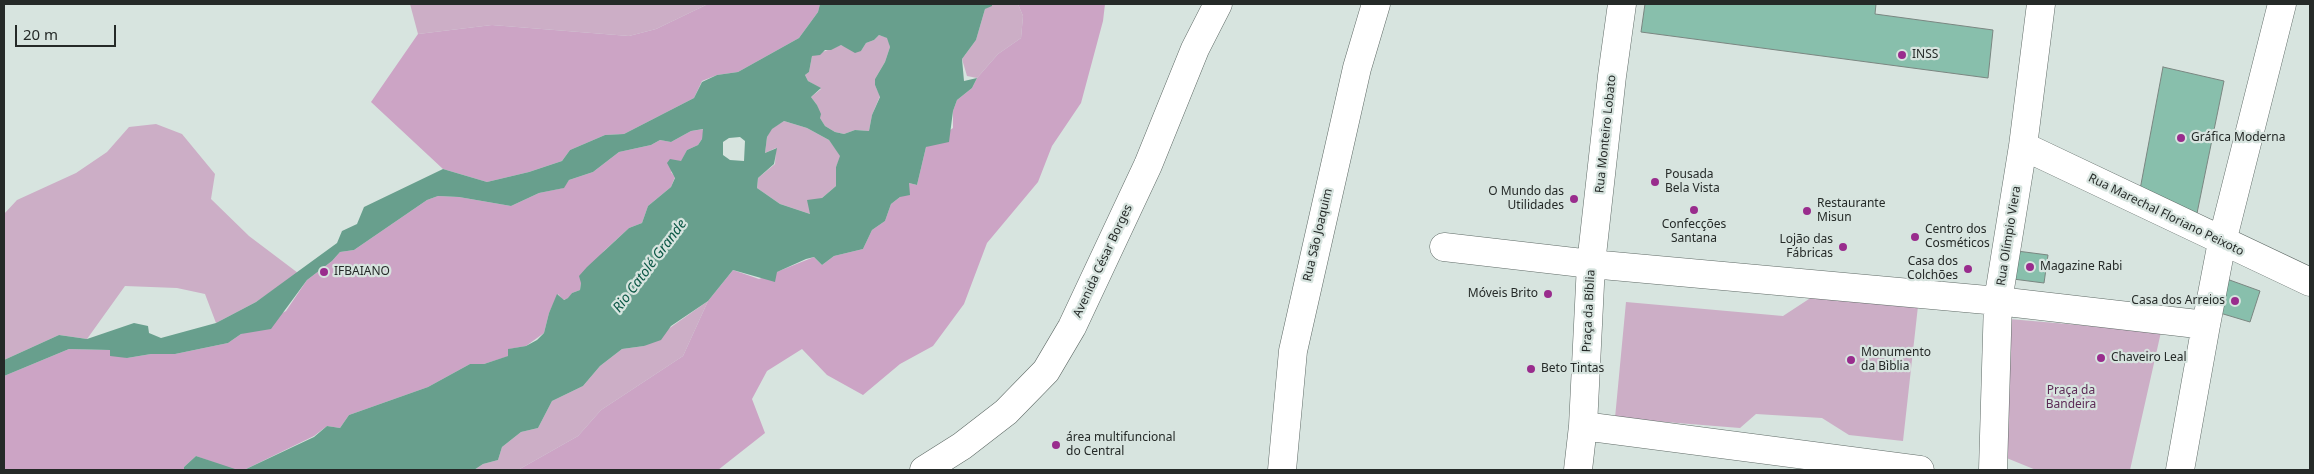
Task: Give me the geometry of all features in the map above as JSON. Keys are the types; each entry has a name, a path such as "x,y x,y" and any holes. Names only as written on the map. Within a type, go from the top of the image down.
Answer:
{"street":[{"name":"Avenida César Borges","path":"924,470 962,446 1006,412 1046,371 1072,327 1148,165 1196,49 1218,4"},
{"name":"Rua São Joaquim","path":"1282,470 1293,351 1355,78 1376,4"},
{"name":"Rua Monteiro Lobato","path":"1591,264 1622,4"},
{"name":"Rua Olímpio Viera","path":"1993,470 1998,301 2023,146 2041,4"},
{"path":"2180,470 2222,242 2282,4"},
{"name":"Rua Marechal Floriano Peixoto","path":"2023,146 2222,242 2310,282"},
{"path":"1444,247 1591,264"},
{"name":"Praça da Bíblia","path":"1583,426 1591,264 1998,301"},
{"path":"1998,301 2206,325"},
{"path":"1578,470 1583,426 1920,470"}],"green space":[{"path":"410,4 708,4 656,29 629,36 492,25 418,34"},
{"path":"992,4 1018,4 1023,16 1021,38 998,54 977,78 967,76 962,59 976,40 985,9"},
{"path":"879,35 888,38 890,47 885,62 875,79 875,85 880,96 872,115 869,131 855,130 844,134 835,132 825,126 820,118 817,105 811,97 821,89 808,81 805,75 809,72 812,56 841,45 861,51 866,43 874,40"},
{"path":"784,121 807,128 829,140 841,156 836,167 836,186 822,198 810,214 780,204 757,188 758,178 775,164 776,148 765,153 767,137 771,129"},
{"path":"156,124 182,134 215,174 211,199 249,236 298,273 256,302 216,323 205,294 177,288 125,286 87,339 59,335 4,360 4,214 17,200 76,173 107,152 129,127"},
{"path":"1812,297 1918,306 1903,441 1849,435 1822,418 1756,414 1740,428 1615,418 1626,302 1783,316"},
{"path":"708,301 683,356 601,410 578,436 518,470 474,470 483,464 498,460 502,447 521,432 538,428 552,401 583,386 600,366 622,349 644,346"},
{"name":"Praça da Bandeira","path":"2009,319 2161,332 2130,470 2036,470 1987,450"}],"shaded area":[{"path":"708,4 820,4 818,12 799,38 738,72 717,75 702,81 694,98 624,134 605,135 570,150 562,161 529,172 487,182 443,169 371,102 418,34 492,25 629,36 656,29"},
{"path":"1018,4 1105,4 1103,21 1081,103 1052,146 1038,182 987,243 964,304 933,346 900,364 863,395 827,375 802,349 767,371 752,399 765,433 718,470 518,470 578,436 601,410 683,356 708,301 733,270 759,279 814,257 822,265 834,256 863,249 872,230 885,221 891,204 900,197 909,183 917,185 926,147 953,128 953,111 957,100 972,88 977,78 998,54 1021,38 1023,16"},
{"path":"704,129 702,139 698,145 687,150 681,162 671,172 675,177 671,187 648,206 642,223 629,228 604,251 581,283 580,290 563,300 558,294 549,313 544,333 526,346 509,349 509,356 484,364 470,364 428,387 349,415 340,428 327,426 314,436 244,470 235,470 196,456 184,467 184,470 4,470 4,376 69,349 110,350 127,358 151,354 175,354 228,343 241,334 286,311 307,280 332,261 340,252 354,250 427,200 438,196 459,197 511,206 539,193 563,188 569,180 593,172 619,152 651,145 660,140 671,142 691,131"}],"water":[{"name":"Rio Catolé Grande","path":"820,4 992,4 992,6 985,9 976,40 962,59 964,81 977,78 972,88 957,100 953,111 949,142 926,147 917,185 909,183 910,195 900,197 891,204 885,221 872,230 863,249 834,256 822,265 814,257 806,259 777,272 775,282 733,270 708,301 671,326 661,340 644,346 622,349 600,366 583,386 552,401 538,428 521,432 502,447 498,460 483,464 474,470 244,470 314,437 327,426 340,428 349,415 428,387 470,364 484,364 508,356 508,349 526,346 537,340 544,333 549,313 557,294 564,300 572,293 580,290 579,276 587,267 629,228 642,223 648,206 671,187 675,178 667,163 670,159 681,161 687,150 698,145 702,139 703,129 691,131 671,142 660,140 651,145 619,152 593,172 569,180 564,188 539,193 511,206 459,197 438,196 427,200 354,250 340,252 332,261 307,280 271,329 241,334 228,343 175,354 151,354 127,358 110,356 110,350 69,349 4,376 4,360 59,335 87,339 134,323 148,326 149,333 161,338 216,323 256,302 337,243 342,231 357,224 364,207 443,169 487,182 529,172 562,161 570,150 605,135 624,134 694,98 702,82 717,75 738,72 799,38 818,12","holes":["879,35 887,38 890,47 885,62 875,79 875,85 880,97 872,115 869,131 855,130 844,134 835,132 825,126 820,118 821,114 817,105 811,97 821,88 808,81 805,75 809,72 812,56 820,55 825,50 831,50 841,45 855,53 861,51 866,43 874,40","784,121 807,128 829,140 840,156 836,167 836,186 822,198 807,200 810,214 780,204 757,188 758,178 774,164 777,148 765,153 767,137 772,129","740,137 745,141 744,161 730,160 723,155 723,142 729,138"]},
{"path":"196,456 241,470 184,470 184,467"}],"building":[{"name":"INSS","path":"1645,4 1876,4 1875,14 1993,30 1988,78 1641,32"},
{"name":"Gráfica Moderna","path":"2163,67 2224,81 2195,223 2139,195"},
{"name":"Magazine Rabi","path":"2017,251 2048,255 2044,283 2013,279"},
{"name":"Casa dos Arreios","path":"2224,278 2260,291 2250,322 2210,310"}],"place":[{"name":"INSS","path":"1902,55"},
{"name":"Gráfica Moderna","path":"2181,138"},
{"name":"Pousada Bela Vista","path":"1655,182"},
{"name":"O Mundo das Utilidades","path":"1574,199"},
{"name":"Confecções Santana","path":"1694,210"},
{"name":"Restaurante Misun","path":"1807,211"},
{"name":"Centro dos Cosméticos","path":"1915,237"},
{"name":"Lojão das Fábricas","path":"1843,247"},
{"name":"Magazine Rabi","path":"2030,267"},
{"name":"Casa dos Colchões","path":"1968,269"},
{"name":"IFBAIANO","path":"324,272"},
{"name":"Móveis Brito","path":"1548,294"},
{"name":"Casa dos Arreios","path":"2235,301"},
{"name":"Chaveiro Leal","path":"2101,358"},
{"name":"Monumento da Bìblia","path":"1851,360"},
{"name":"Beto Tintas","path":"1531,369"},
{"name":"área multifuncional do Central","path":"1056,445"}]}
